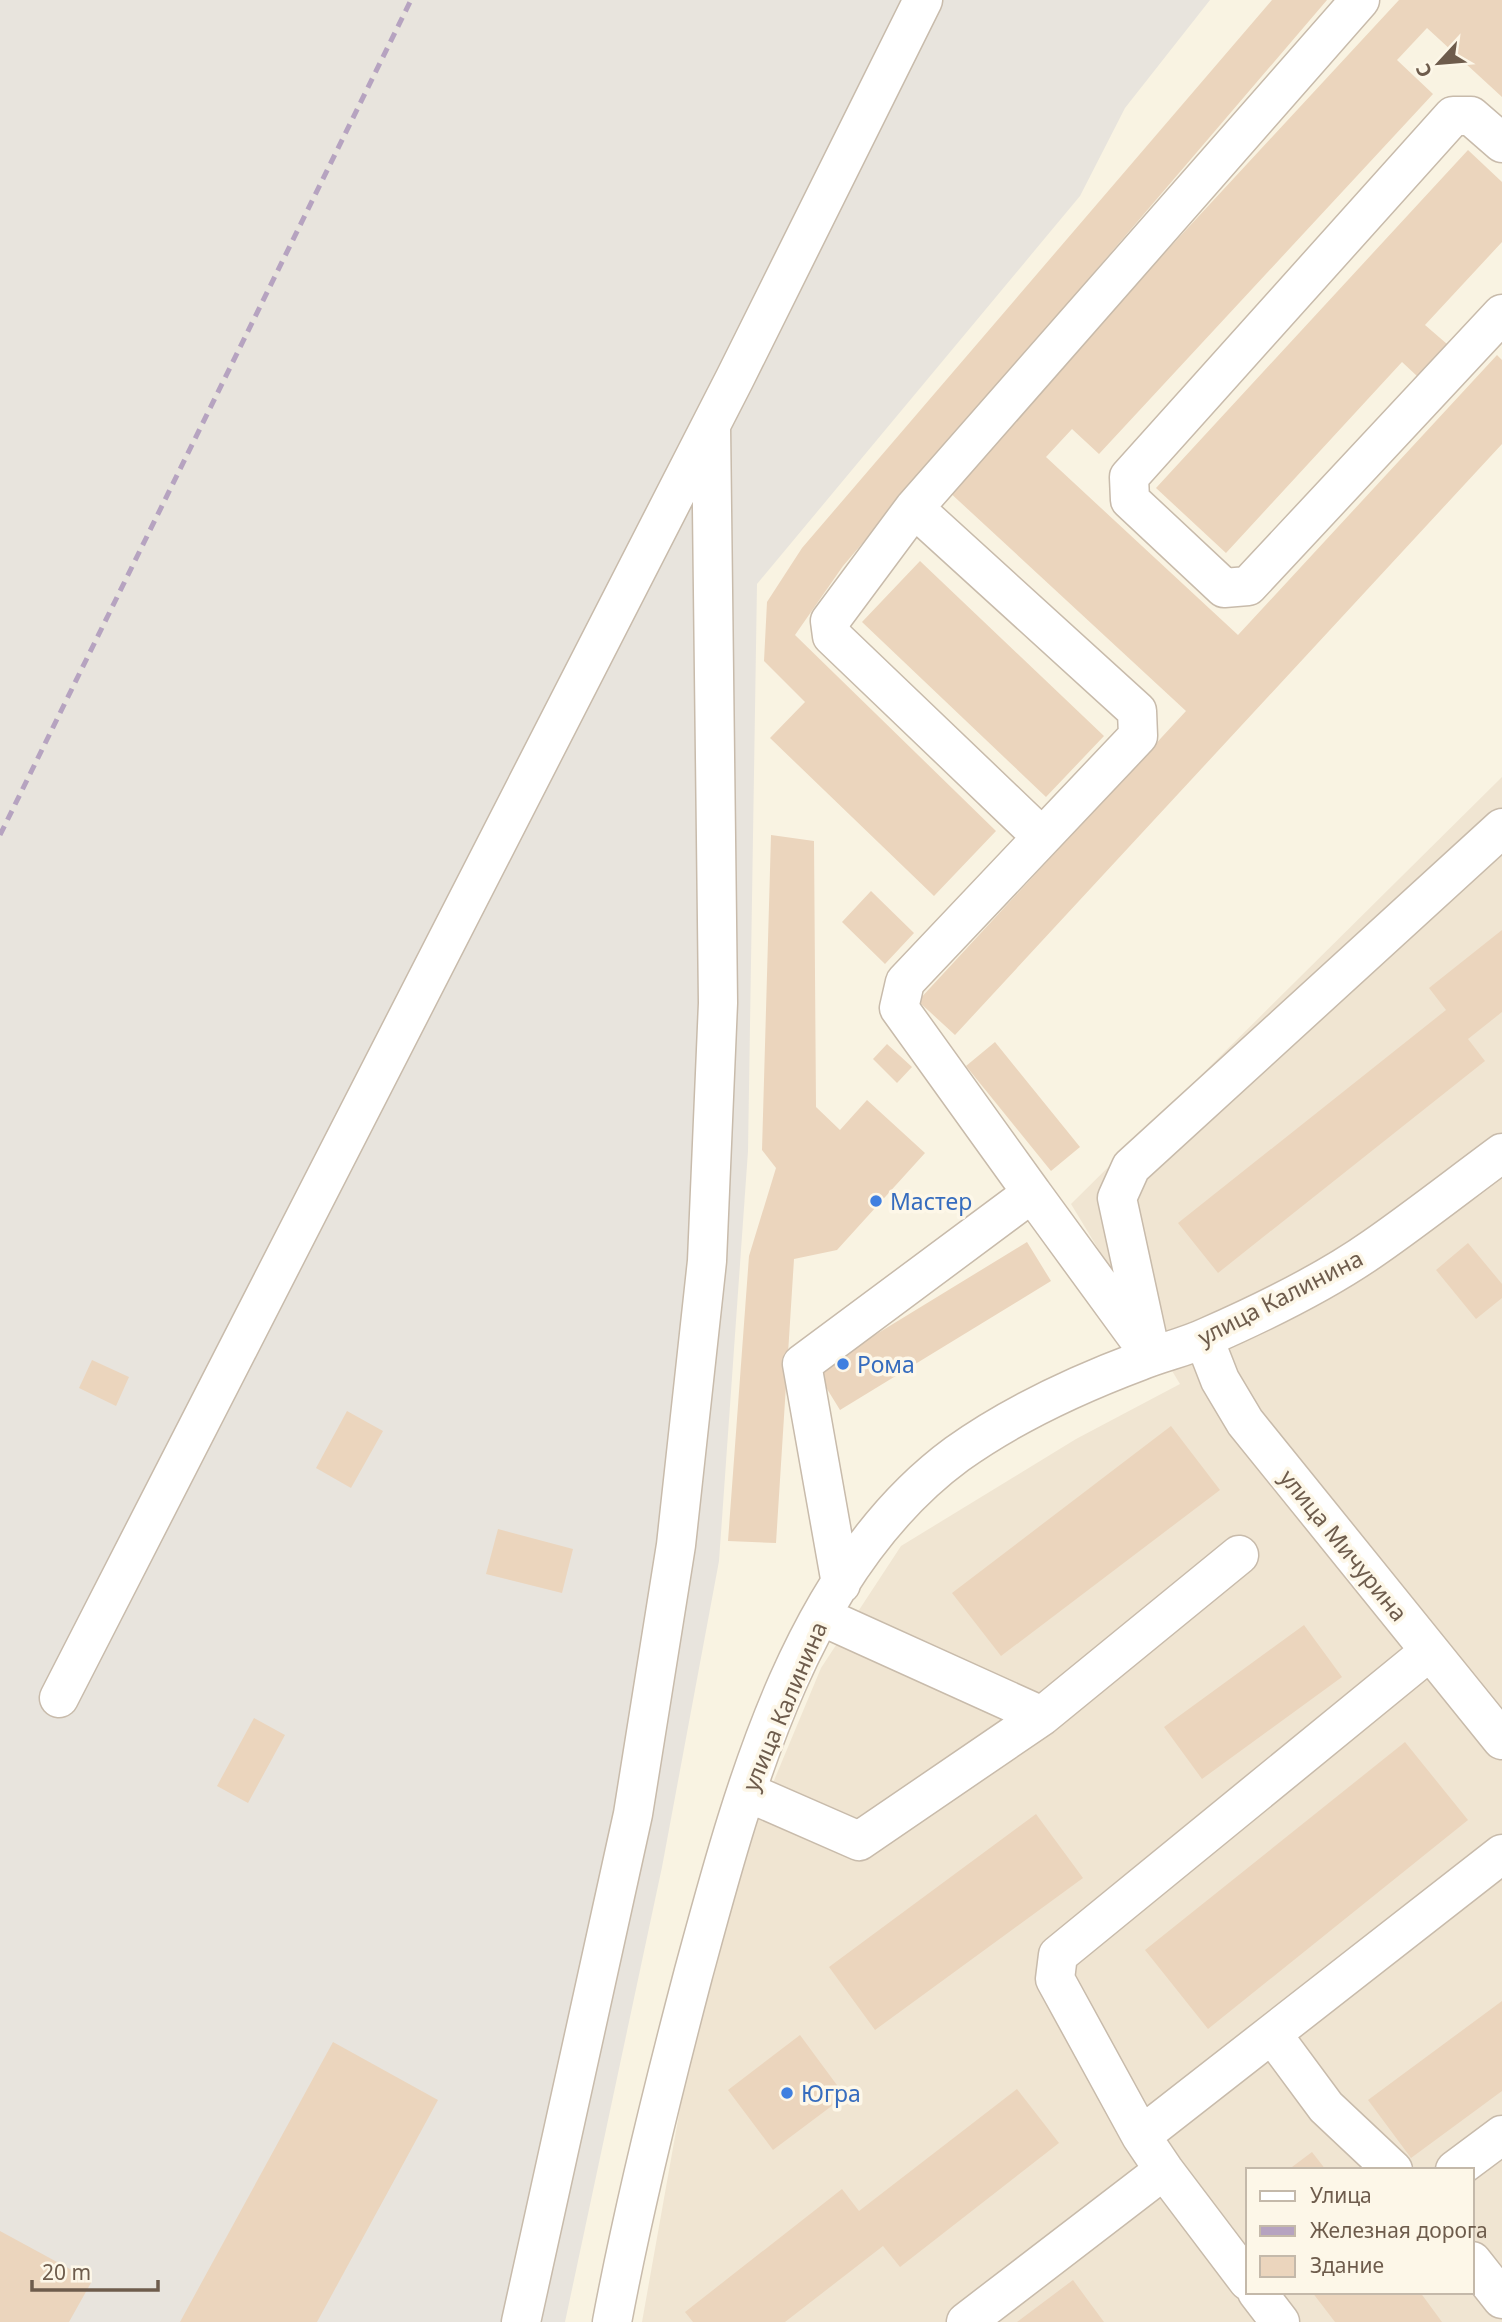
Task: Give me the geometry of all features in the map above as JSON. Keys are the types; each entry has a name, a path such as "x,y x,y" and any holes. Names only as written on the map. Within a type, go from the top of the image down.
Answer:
{"street":[{"path":"59,1698 711,426 923,0"},
{"path":"1042,837 832,636 830,621 914,508 1360,0"},
{"path":"1499,324 1248,586 1224,588 1130,500 1129,477 1453,116 1471,116 1502,143"},
{"path":"521,2322 634,1814 676,1545 707,1261 718,1003 711,426"},
{"path":"914,508 1137,711 1138,736 905,982 899,1008 1151,1356"},
{"path":"1151,1356 1117,1198 1131,1167 1502,828"},
{"name":"улица Калинина","path":"612,2322 627,2243 676,2039 718,1883 747,1792 787,1685 821,1616 883,1521 916,1488 958,1454 1067,1390 1151,1356 1204,1339 1283,1300 1372,1249 1502,1153"},
{"path":"841,1584 802,1364 1031,1193"},
{"name":"улица Мичурина","path":"1204,1339 1220,1380 1245,1422 1502,1741"},
{"path":"747,1792 859,1841 1042,1716 1240,1555"},
{"path":"821,1616 1042,1716"},
{"path":"1246,2278 1164,2171 1141,2136 1055,1979 1058,1955 1430,1651"},
{"path":"1141,2136 1502,1854"},
{"path":"1272,2034 1326,2107 1392,2168"},
{"path":"1458,2168 1502,2135"},
{"path":"965,2322 1164,2171"},
{"path":"1474,2264 1502,2300"},
{"path":"1258,2294 1279,2322"}],"shaded area":[{"path":"0,0 1210,0 1125,108 1080,196 757,584 748,1151 719,1561 662,1867 565,2322 0,2322"},
{"path":"1502,777 1502,2322 642,2322 684,2086 727,1893 821,1668 901,1546 1076,1439 1180,1384 1071,1204"}],"building":[{"path":"1272,0 1327,0 843,566 795,635 996,831 934,896 770,738 805,702 764,661 767,602 802,548"},
{"path":"1399,0 1502,0 1502,97 1427,28 1397,60 1433,94 1099,454 1072,429 1046,457 1238,635 1497,355 1502,360 1502,444 955,1035 918,1001 1186,711 946,489"},
{"path":"1468,150 1502,182 1502,242 1425,325 1447,344 1417,376 1402,362 1226,553 1156,488"},
{"path":"920,561 1104,736 1046,797 862,622"},
{"path":"771,835 814,841 816,1107 840,1130 867,1100 925,1153 837,1250 794,1259 776,1543 728,1541 749,1256 776,1168 762,1150"},
{"path":"871,891 914,933 885,964 842,922"},
{"path":"1502,930 1502,1012 1468,1039 1485,1061 1218,1273 1178,1223 1446,1010 1429,988"},
{"path":"995,1042 1080,1147 1051,1171 966,1066"},
{"path":"887,1044 912,1067 897,1083 873,1059"},
{"path":"1027,1242 1051,1281 840,1410 816,1371"},
{"path":"1468,1243 1502,1284 1502,1298 1476,1319 1436,1270"},
{"path":"92,1360 129,1377 116,1406 79,1388"},
{"path":"347,1411 383,1431 351,1488 316,1468"},
{"path":"1171,1426 1220,1490 1001,1656 952,1593"},
{"path":"498,1529 573,1549 562,1593 486,1574"},
{"path":"1304,1625 1342,1677 1202,1779 1164,1727"},
{"path":"254,1718 285,1735 248,1803 217,1786"},
{"path":"1405,1742 1468,1820 1208,2029 1145,1950"},
{"path":"1036,1814 1083,1878 875,2030 829,1967"},
{"path":"1502,2001 1502,2091 1411,2158 1368,2100"},
{"name":"Югра","path":"800,2035 845,2096 773,2150 728,2090"},
{"path":"333,2042 438,2100 317,2322 180,2322"},
{"path":"1017,2089 1059,2143 900,2267 883,2246 785,2322 693,2322 685,2312 842,2189 859,2211"},
{"path":"1312,2152 1324,2168 1291,2168"},
{"path":"0,2231 92,2281 69,2322 0,2322"},
{"path":"1073,2280 1104,2322 1017,2322"},
{"path":"1314,2294 1421,2294 1442,2322 1335,2322"}],"railway":[{"path":"0,835 411,0"}],"place":[{"name":"Мастер","path":"876,1201"},
{"name":"Рома","path":"843,1364"},
{"name":"Югра","path":"787,2093"}]}
